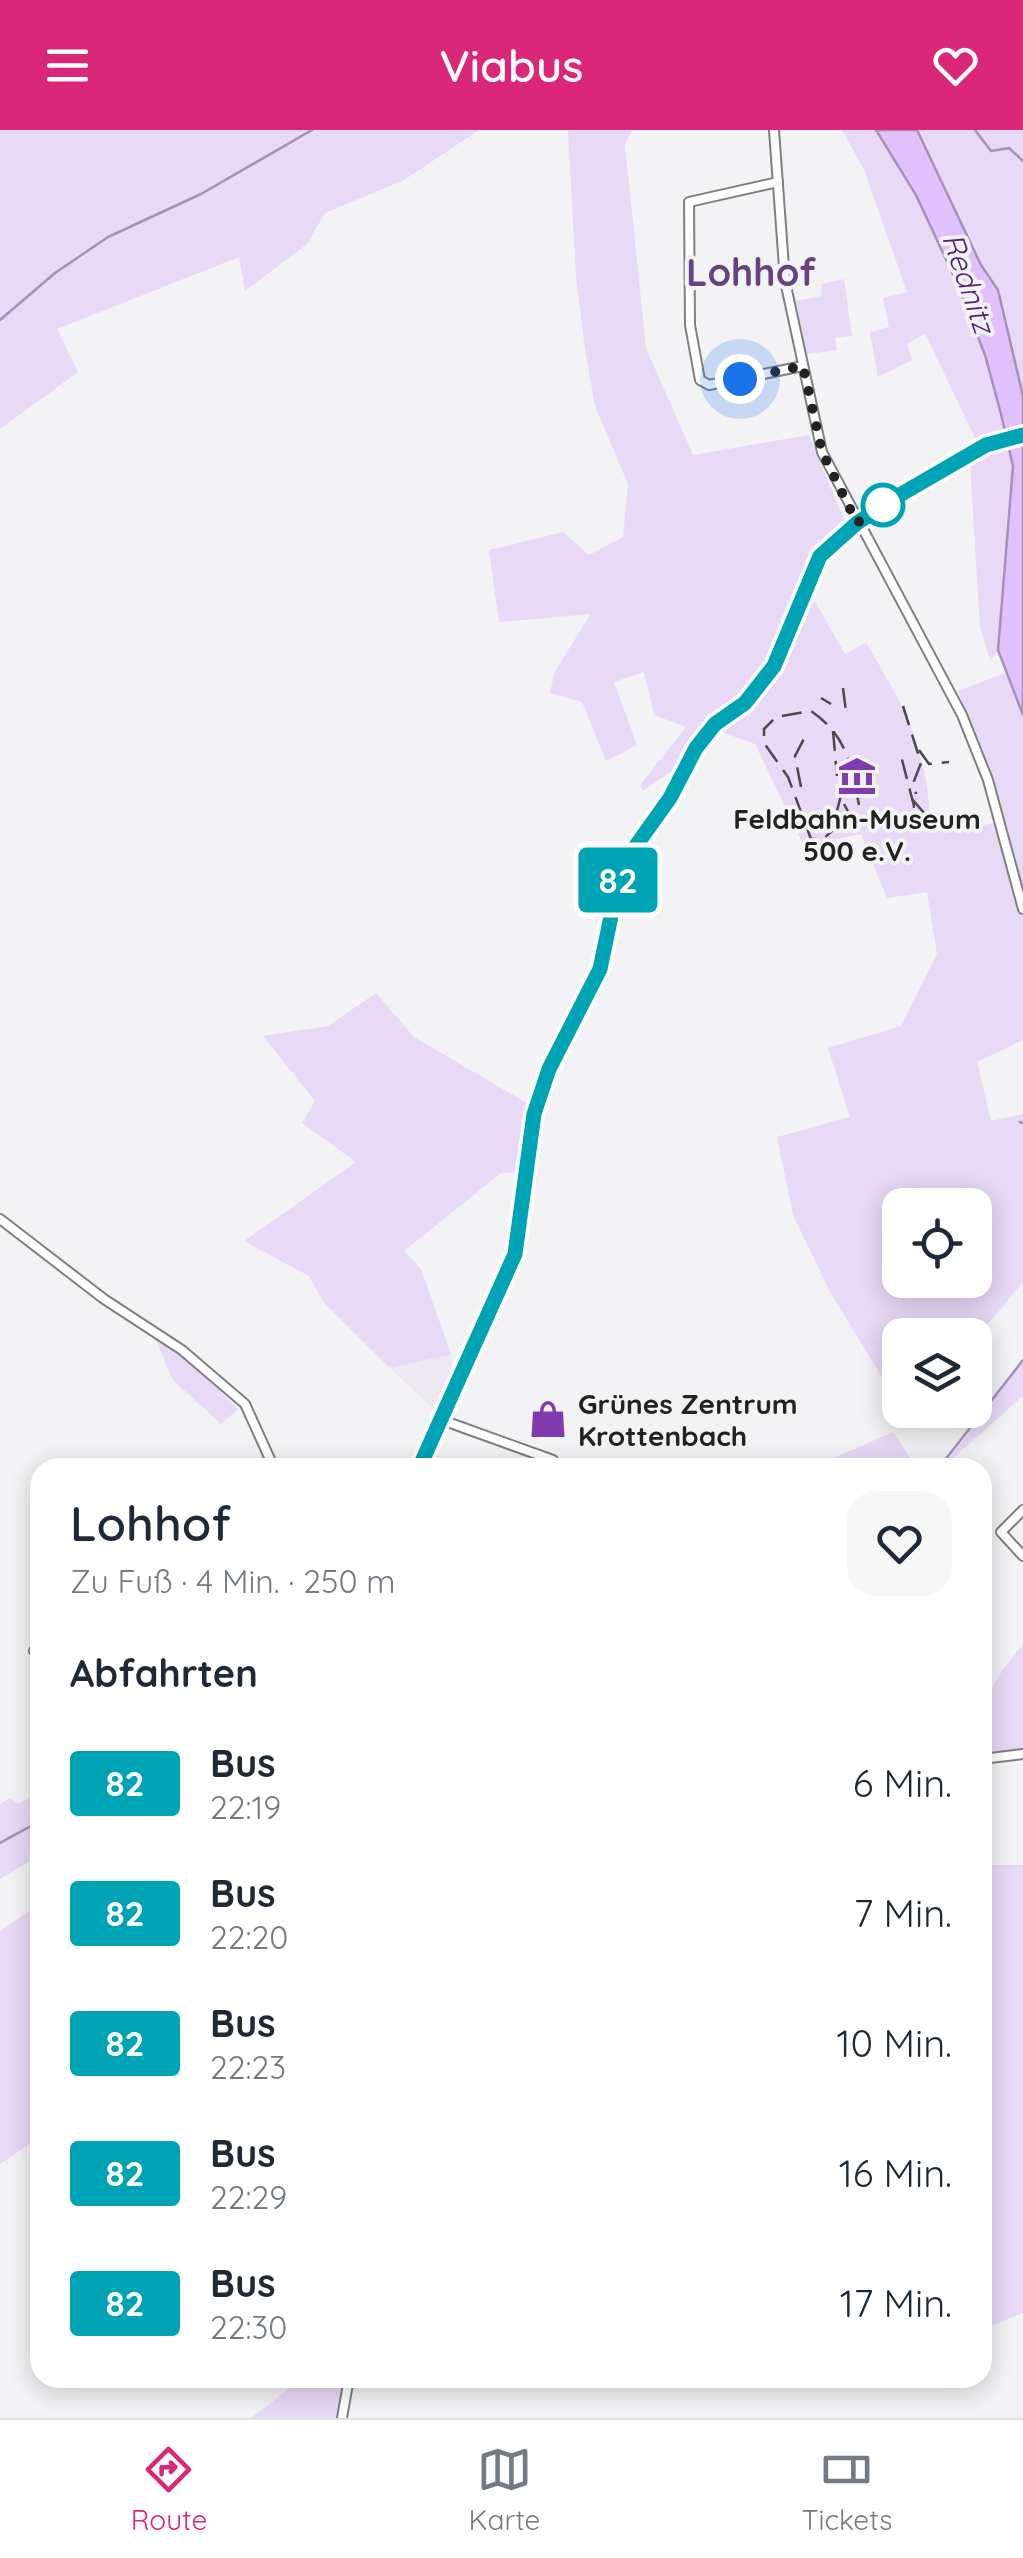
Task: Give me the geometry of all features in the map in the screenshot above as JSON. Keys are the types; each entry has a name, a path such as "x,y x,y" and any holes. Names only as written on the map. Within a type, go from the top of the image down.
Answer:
{"street":[{"path":"774,130 785,280 822,452 962,715 988,780 1023,909"},
{"path":"778,182 688,202 690,325 700,380 709,386 803,366"},
{"path":"423,1458 515,1254 534,1114 549,1069 600,969 624,867 670,798 696,748 715,724 745,703 774,666 820,556 857,523 992,443 1023,434"},
{"path":"0,1219 104,1299 158,1334 244,1404 269,1458"},
{"path":"442,1420 546,1458"},
{"path":"1023,1510 1001,1532 1023,1556"},
{"path":"992,1758 1023,1754"},
{"path":"342,2418 347,2388"}],"shaded area":[{"path":"0,130 479,130 404,180 325,213 307,244 245,291 239,257 57,329 78,372 0,429"},
{"path":"568,130 632,130 625,145 646,348 693,455 809,435 845,522 816,552 805,584 845,654 866,643 893,689 920,755 930,832 1005,822 958,691 1005,673 1023,715 1023,1040 977,1062 991,1121 1023,1114 1023,1282 992,1319 882,1318 882,1377 829,1290 793,1215 777,1137 850,1117 828,1048 901,1026 937,954 927,892 887,898 861,834 804,846 755,744 708,727 682,764 643,791 640,785 686,727 654,715 644,672 614,682 637,745 606,761 582,702 550,693 555,671 591,614 499,622 489,550 563,532 589,555 623,537 628,484 595,406 576,277"},
{"path":"842,130 876,130 916,195 985,355 1013,466 998,650 990,661 980,627 970,465 984,457 925,333 907,344 912,360 878,377 870,332 889,327 883,298 907,292 864,170"},
{"path":"917,130 1023,130 1023,396 998,290 981,265"},
{"path":"844,279 852,336 835,338 837,350 807,354 796,301 822,296 821,284"},
{"path":"376,993 414,1037 532,1106 522,1172 501,1173 404,1251 421,1269 451,1354 390,1368 324,1303 309,1276 244,1241 356,1162 302,1123 315,1101 263,1036 328,1026"},
{"path":"155,1338 184,1356 238,1409 221,1424 173,1380"},
{"path":"451,1354 454,1379 436,1411 390,1368"},
{"path":"1023,1360 1023,1396 992,1424 992,1401"},
{"path":"972,1428 987,1428 950,1458"},
{"path":"893,1432 910,1458 834,1458"},
{"path":"1023,1644 1023,1752 992,1754 992,1688"},
{"path":"30,1796 30,1861 0,1879 0,1804 10,1798 19,1804"},
{"path":"992,1865 1023,1865 1023,2313 992,2325"},
{"path":"30,1911 30,2144 0,2164 0,1931"},
{"path":"290,2388 344,2388 339,2418 251,2418"}],"water":[{"name":"Rednitz","path":"876,130 917,130 981,265 998,290 1023,396 1023,715 998,650 1013,466 1001,414 985,355 957,283 916,195"}],"waterway":[{"path":"0,320 55,273 108,237 201,194 312,130"},
{"path":"975,130 991,151 1009,148 1023,161"},
{"path":"947,1458 1023,1360"},
{"path":"0,1843 30,1826"}],"railway":[{"path":"843,688 846,712"},
{"path":"821,698 831,704"},
{"path":"903,706 921,763 914,781 916,794"},
{"path":"842,791 832,831 823,839 811,839 788,777 764,743 764,729 776,717 811,711 833,730 846,752 859,805"},
{"path":"801,787 795,756 808,731"},
{"path":"833,731 837,776"},
{"path":"919,750 929,764 949,762"},
{"path":"844,804 851,817 897,826 912,820 914,806 900,752"},
{"path":"912,799 931,821 972,820"}],"bus line":[{"name":"82","path":"424,1458 515,1254 534,1114 549,1069 600,969 619,878 630,854 670,798 696,748 715,724 745,703 774,666 820,556 857,523 898,496 986,445 1023,435"}],"place":[{"name":"Feldbahn-Museum 500 e.V.","path":"857,776"},
{"name":"Grünes Zentrum Krottenbach","path":"548,1419"}],"district":[{"name":"Lohhof","path":"751,272"}],"route":[{"path":"740,379 803,366 822,452 857,523 883,505"}]}
